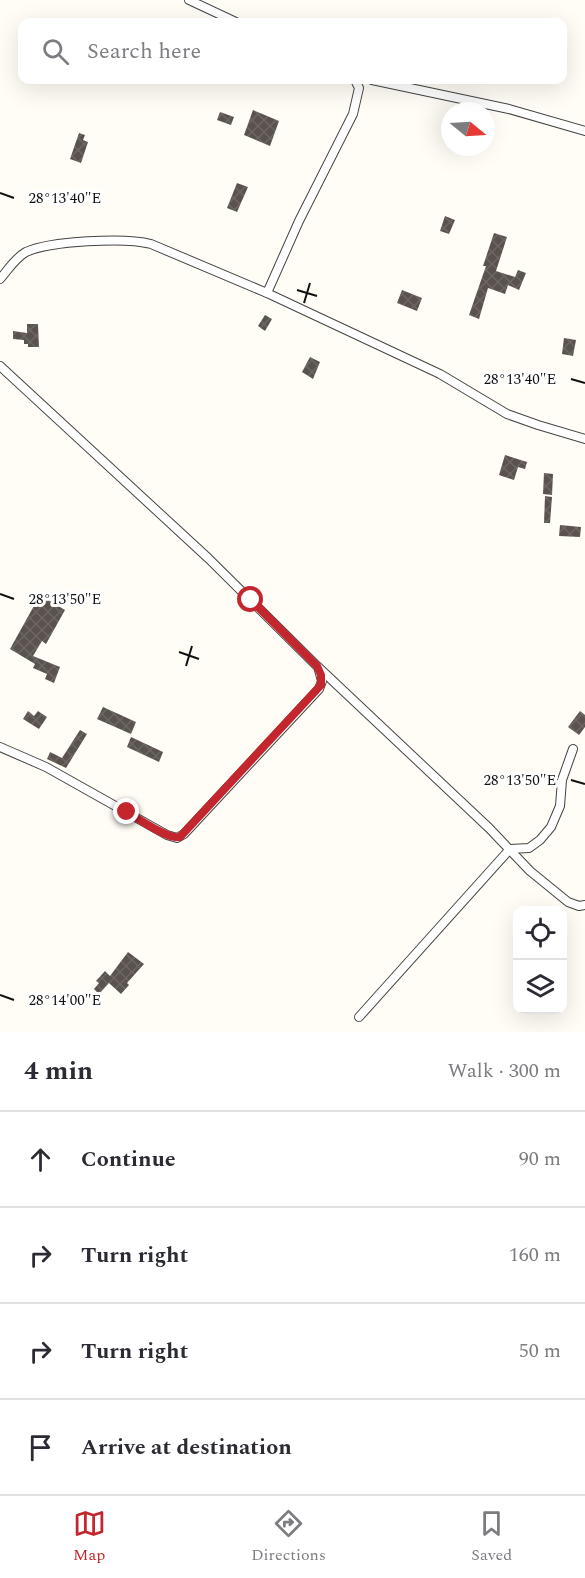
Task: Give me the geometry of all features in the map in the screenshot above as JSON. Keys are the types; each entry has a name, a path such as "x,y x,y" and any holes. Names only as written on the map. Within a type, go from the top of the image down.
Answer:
{"street":[{"path":"189,0 227,18"},
{"path":"267,293 299,220 352,114 359,88 357,84"},
{"path":"391,84 508,109 585,131"},
{"path":"0,279 20,257 35,249 126,240 140,241 161,247 267,293 440,374 507,414 585,439"},
{"path":"0,366 208,558 317,666 510,849 530,872 568,902 579,906 585,905"},
{"path":"0,747 46,767 167,835 177,838 184,834 318,688 322,678 317,666"},
{"path":"359,1017 510,849 529,848 540,840 551,827 560,806 562,780 573,749"}],"building":[{"path":"253,110 279,121 270,146 244,135"},
{"path":"220,112 234,117 231,125 217,120"},
{"path":"79,133 85,135 83,140 88,142 81,163 70,159"},
{"path":"237,183 248,187 237,212 227,208"},
{"path":"445,216 455,220 449,234 440,231"},
{"path":"494,233 507,237 496,271 515,277 518,270 526,273 519,290 508,285 505,294 488,288 479,319 469,315 486,266 483,266"},
{"path":"402,290 422,298 417,311 397,303"},
{"path":"265,315 272,319 265,331 258,326"},
{"path":"27,324 38,324 39,347 28,347 28,344 24,344 24,340 13,339 13,331 27,333"},
{"path":"564,338 576,340 573,356 562,354"},
{"path":"310,357 320,362 313,379 302,372"},
{"path":"505,455 527,462 525,469 518,467 514,480 499,475"},
{"path":"544,473 553,474 552,495 543,494"},
{"path":"545,496 552,497 550,523 544,523"},
{"path":"560,525 581,527 580,537 559,536"},
{"path":"40,595 65,610 46,644 42,641 33,656 60,667 54,683 45,679 47,674 33,668 35,664 10,649"},
{"path":"103,707 136,722 131,734 97,719"},
{"path":"28,711 34,716 38,711 47,717 39,729 23,719"},
{"path":"580,711 585,715 585,727 579,735 568,727"},
{"path":"80,730 87,734 66,768 47,759 50,752 62,758"},
{"path":"131,737 163,752 159,762 127,747"},
{"path":"128,952 144,964 127,983 129,985 121,994 109,983 99,994 94,989 99,983 96,981 105,971 110,976"}],"route":[{"path":"127,812 167,835 180,837 321,685 321,675 317,666 251,600"}]}
